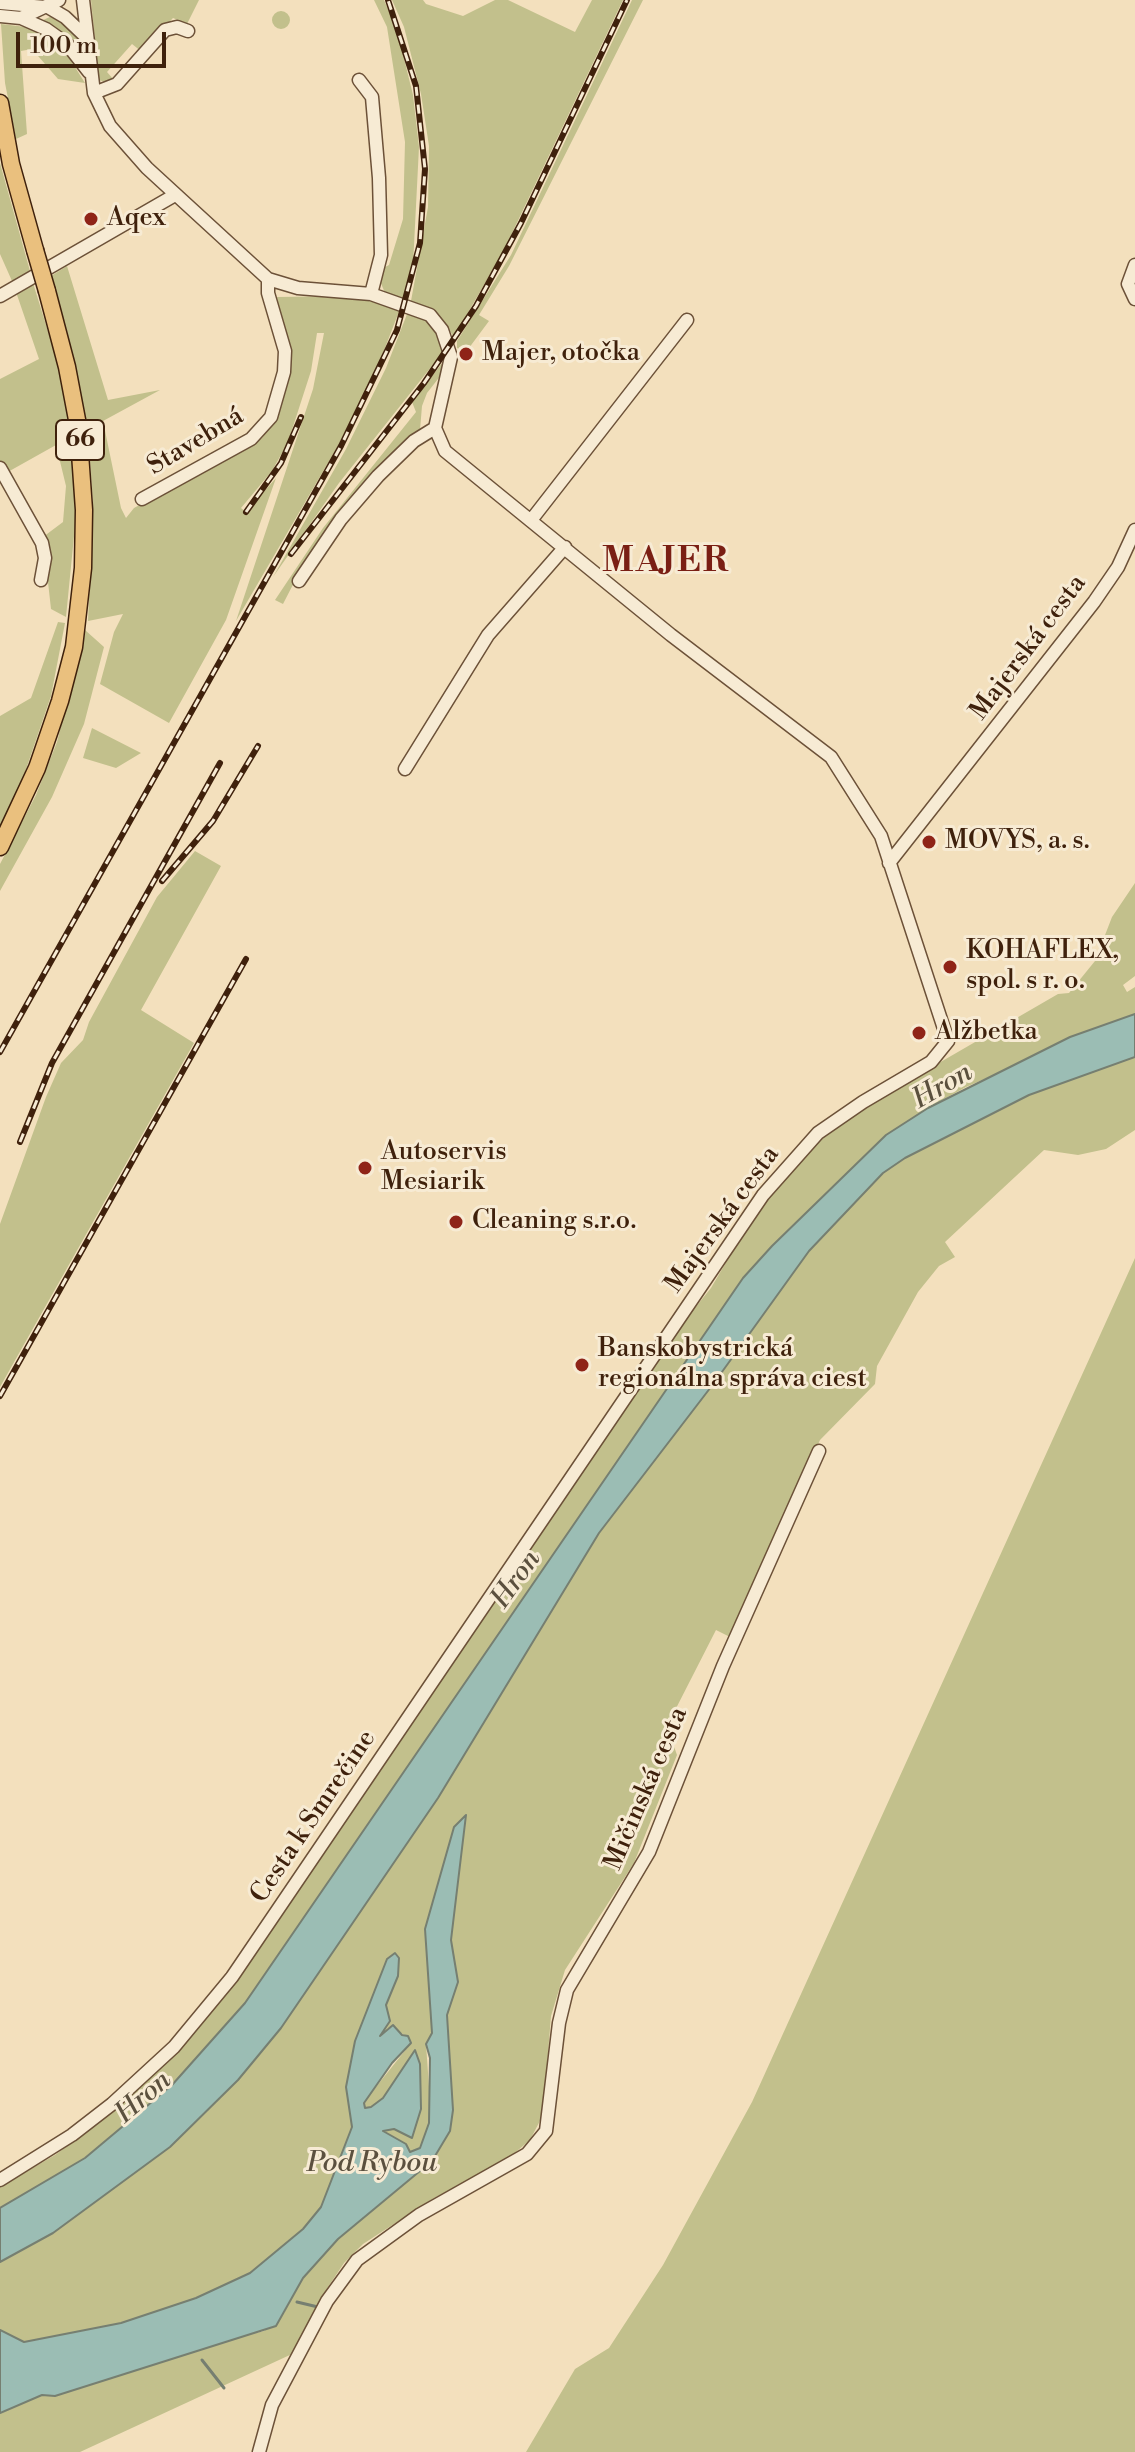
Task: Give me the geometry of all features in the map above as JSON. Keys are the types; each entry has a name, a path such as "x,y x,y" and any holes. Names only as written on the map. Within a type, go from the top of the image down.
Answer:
{"main road":[{"name":"66","path":"0,104 11,164 74,397 81,452 85,536 74,647 37,768 0,847"}],"street":[{"path":"83,0 89,73 94,93 110,126 175,195 268,279 298,288 371,294 413,306 430,315 442,330 449,348 451,367 435,428 414,441 378,476 341,519 299,581"},
{"path":"0,3 54,3"},
{"path":"54,3 86,38"},
{"path":"21,18 54,3"},
{"path":"0,16 21,18 46,29 67,44 89,73"},
{"path":"94,93 117,84 165,30 177,27 188,31"},
{"path":"359,80 372,97 379,178 381,255 371,294"},
{"path":"0,296 175,195"},
{"path":"1135,265 1128,284 1135,299"},
{"name":"Stavebná","path":"142,499 251,439 271,417 284,372 285,351 268,293 268,279"},
{"path":"532,519 687,320"},
{"name":"Majerská cesta","path":"435,428 445,451 671,635 825,751 877,828 947,1033 945,1049 931,1062 831,1123 796,1156 733,1236 606,1425"},
{"path":"0,468 42,543 45,558 41,580"},
{"name":"Majerská cesta","path":"889,863 1094,602 1118,567 1135,530"},
{"path":"405,769 488,635 565,547"},
{"name":"Cesta k Smrečine","path":"0,2180 72,2135 112,2104 174,2047 232,1977 606,1425"},
{"name":"Mičinská cesta","path":"259,2452 272,2405 327,2301 357,2260 419,2215 527,2154 546,2131 559,2023 567,1990 649,1852 718,1677 819,1451"}],"shaded area":[{"path":"91,0 199,0 187,24 173,18 142,52 132,44 107,72 114,80 108,83 99,80"},
{"path":"374,0 384,0 397,30 413,95 419,147 413,265 403,298 385,293 380,281 383,268 389,265 403,219 405,142 387,27"},
{"path":"392,0 423,0 426,4 463,16 495,0 508,0 575,32 592,0 623,0 504,250 454,337 435,311 411,301 428,207 429,146 421,94 404,27"},
{"path":"632,0 643,0 509,266 479,315 489,321 466,352 457,348 457,341 511,255"},
{"path":"281,11 290,20 281,29 272,20"},
{"path":"52,16 76,33 82,49 41,21"},
{"path":"1,24 26,27 48,35 63,48 85,83 58,79 32,49 21,51 27,134 16,139 5,83"},
{"path":"0,163 30,271 12,281 0,254"},
{"path":"67,266 108,400 160,390 103,421 121,508 126,518 134,508 262,438 275,419 286,376 277,297 349,296 400,309 378,366 339,444 236,621 313,389 324,333 317,333 311,371 288,442 272,471 241,508 246,512 276,478 226,620 169,723 100,684 114,632 123,614 88,621 93,503 89,445 67,331 51,276"},
{"path":"33,283 60,370 69,416 76,516 66,617 51,609 43,537 63,522 66,486 56,445 6,473 0,462 0,379 39,359 16,292"},
{"path":"409,309 428,322 438,334 443,352 339,483 273,577 346,449 386,368"},
{"path":"446,358 445,370 427,393 422,406 420,430 347,505 301,569 283,604 275,600 323,528 416,412 412,402"},
{"path":"58,622 65,623 51,696 21,784 0,827 0,716 31,698"},
{"path":"85,630 104,647 84,724 52,797 0,891 0,864 36,795 57,742"},
{"path":"92,728 141,753 116,768 83,758"},
{"path":"195,851 221,866 141,1010 194,1043 0,1387 0,1224 46,1097 61,1063 83,1040 89,1022 157,897"},
{"path":"1135,883 1135,976 1123,985 1127,992 1135,987 1135,1014 966,1087 928,1108 886,1135 772,1246 743,1278 245,2003 172,2085 85,2158 0,2208 0,2187 55,2155 93,2127 178,2050 677,1330 711,1288 755,1213 805,1154 844,1120 894,1089 1058,994 1069,993 1095,961 1112,917"},
{"path":"1135,1057 1135,1130 1106,1149 1078,1155 1044,1150 945,1242 955,1257 939,1266 918,1292 877,1366 875,1384 820,1440 730,1637 716,1630 667,1726 677,1755 634,1863 565,1970 551,2016 543,2115 530,2140 504,2162 434,2198 363,2244 344,2263 324,2293 292,2354 80,2452 0,2452 0,2413 42,2395 55,2396 222,2341 264,2331 284,2313 303,2278 338,2239 450,2131 453,2110 447,2015 458,1982 451,1940 465,1816 432,2033 426,2044 429,2123 420,2148 410,2152 405,2144 383,2132 394,2129 411,2137 415,2051 383,2098 372,2107 365,2108 364,2102 411,2043 408,2036 388,2028 380,2037 386,2005 398,1976 395,1953 387,1959 355,2041 346,2087 352,2127 321,2207 303,2229 250,2273 196,2298 121,2323 24,2342 0,2330 0,2262 53,2233 170,2147 281,2028 438,1798 599,1533 714,1383 809,1251 883,1173 905,1158 1029,1095"},
{"path":"1135,1258 1135,2452 526,2452 575,2369 609,2348 663,2265 752,2102"}],"water":[{"path":"1135,1014 1135,1057 1029,1095 905,1158 883,1173 809,1251 714,1383 599,1533 438,1798 281,2028 238,2080 170,2147 53,2233 0,2262 0,2208 85,2158 172,2085 245,2003 743,1278 772,1246 886,1135 928,1108 1070,1037"},
{"name":"Pod Rybou","path":"466,1815 451,1940 458,1982 447,2015 453,2110 450,2131 432,2161 338,2239 303,2278 276,2326 55,2396 42,2395 0,2413 0,2330 24,2342 121,2323 196,2298 250,2273 303,2229 321,2207 352,2127 346,2087 355,2041 387,1959 395,1953 399,1958 398,1976 386,2005 390,2021 380,2036 393,2025 402,2035 408,2036 411,2043 392,2063 364,2103 365,2108 371,2107 383,2098 415,2050 420,2064 421,2109 412,2138 394,2129 383,2131 406,2144 410,2152 420,2148 429,2123 430,2058 426,2044 432,2033 425,1929 454,1827"}],"waterway":[{"path":"297,2302 318,2307"},
{"path":"202,2360 224,2388"}],"railway":[{"path":"0,1052 341,446 397,330 420,243 425,169 416,86 388,0"},
{"path":"291,554 424,383 476,306 521,223 627,0"},
{"path":"246,512 281,463 301,417"},
{"path":"162,881 213,821 258,746"},
{"path":"20,1142 52,1063 220,763"},
{"path":"0,1396 246,959"}],"place":[{"name":"Aqex","path":"91,219"},
{"name":"Majer, otočka","path":"466,354"},
{"name":"MOVYS, a. s.","path":"929,842"},
{"name":"KOHAFLEX, spol. s r. o.","path":"950,967"},
{"name":"Alžbetka","path":"919,1033"},
{"name":"Autoservis Mesiarik","path":"365,1168"},
{"name":"Cleaning s.r.o.","path":"456,1222"},
{"name":"Banskobystrická regionálna správa ciest","path":"582,1365"}],"district":[{"name":"MAJER","path":"666,563"}],"water label":[{"name":"Hron","path":"943,1087"},
{"name":"Hron","path":"517,1580"},
{"name":"Hron","path":"144,2098"}]}
